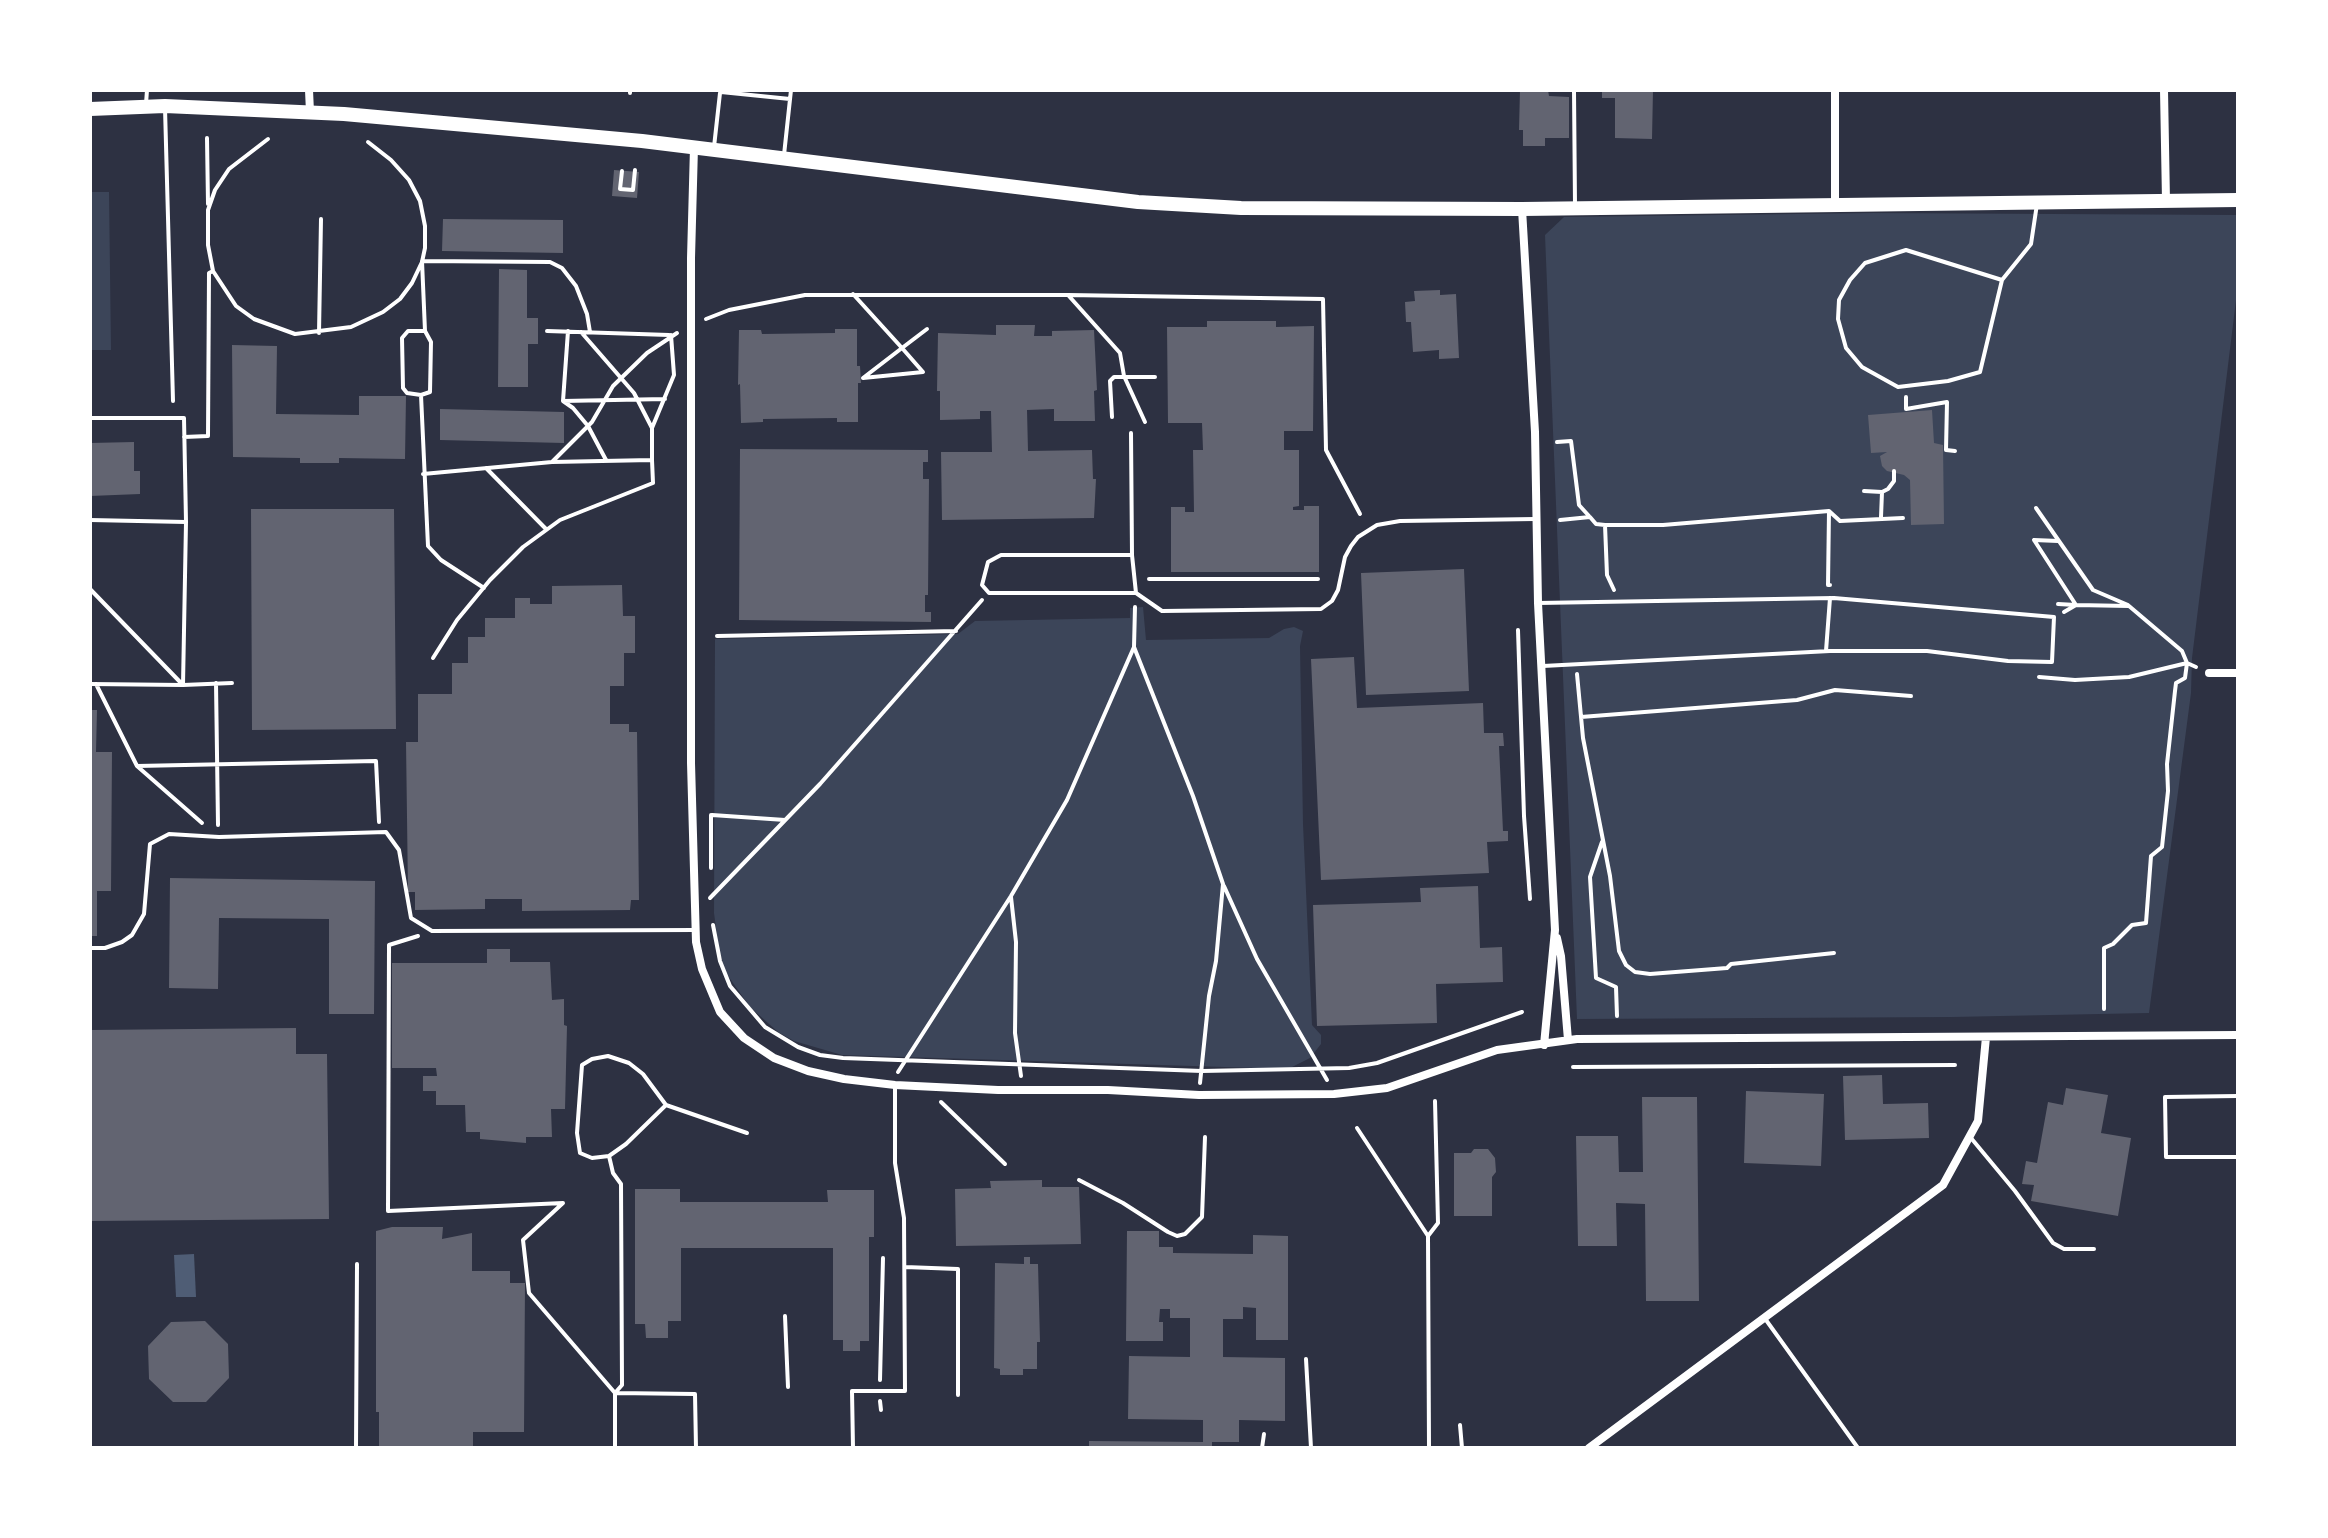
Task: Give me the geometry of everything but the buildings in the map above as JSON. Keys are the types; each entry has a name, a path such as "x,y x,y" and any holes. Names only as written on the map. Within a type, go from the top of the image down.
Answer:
{"main road":[{"path":"90,109 165,106 310,112 694,147 1138,202 1241,208 1522,209 2238,200"}],"street":[{"path":"309,90 310,112"},
{"path":"1835,90 1835,204"},
{"path":"2164,90 2166,201"},
{"path":"694,147 691,775 695,930 702,969 720,1012 744,1038 774,1058 808,1071 892,1085 1199,1095 1334,1094 1387,1088 1497,1050 1568,1040 2238,1035"},
{"path":"1522,209 1555,930 1544,1045"},
{"path":"2209,673 2238,673"},
{"path":"1555,930 1561,956 1568,1040"},
{"path":"1589,1448 1943,1185 1978,1121 1986,1037"}],"lane":[{"path":"146,107 147,90"},
{"path":"784,158 791,90"},
{"path":"1574,90 1575,207"},
{"path":"714,150 721,91 790,99"},
{"path":"165,106 173,401"},
{"path":"2002,280 1906,250 1865,263 1850,280 1839,300 1838,319 1846,348 1862,367 1898,387 1948,381 1980,372 2002,280 2031,244 2037,202"},
{"path":"1131,433 1132,555 1136,593"},
{"path":"1132,555 1001,555 988,562 982,585 989,593 1136,593 1162,611 1321,609 1332,601 1338,590 1345,557 1351,546 1358,537 1377,525 1400,521 1537,519"},
{"path":"1826,651 1830,598"},
{"path":"1538,603 1830,598 2054,617 2052,662 2008,661 1927,651 1826,651 1541,667"},
{"path":"90,948 105,948 132,935 144,914 150,844 169,834 219,837 386,832 399,850 411,918 432,931 695,930"},
{"path":"853,1448 852,1391 905,1391 904,1218 895,1163 892,1085"},
{"path":"2238,1096 2165,1097 2165,1112 2166,1157 2238,1157"},
{"path":"1970,1137 2053,1243 2064,1249 2094,1249"},
{"path":"356,1448 357,1264"},
{"path":"905,1267 958,1269 958,1395"},
{"path":"785,1316 788,1387"},
{"path":"1764,1318 1858,1448"},
{"path":"1306,1359 1311,1448"},
{"path":"1460,1425 1462,1448"},
{"path":"1262,1448 1264,1434"}],"path":[{"path":"207,138 208,245 213,271 236,306 254,319 295,334 351,327 383,312 400,299 422,261 425,226 420,201 409,180 391,160 368,142"},
{"path":"208,210 215,190 229,169 268,139"},
{"path":"622,171 620,189 633,190 635,170"},
{"path":"319,333 321,219"},
{"path":"422,261 425,331 431,342 430,392 421,395 407,393 403,388 402,338 408,331 425,331"},
{"path":"422,261 550,262 562,268 576,286 590,332"},
{"path":"184,437 208,436 209,273 213,271"},
{"path":"853,294 902,348 923,372 863,378 892,356 902,348 927,329"},
{"path":"552,462 588,426 622,377 671,335 729,310 773,299 853,294 1323,299 1326,450 1360,514"},
{"path":"1068,295 1120,353 1124,376 1145,422"},
{"path":"547,331 671,335"},
{"path":"563,401 568,331"},
{"path":"581,332 622,377 652,428"},
{"path":"433,658 457,620 523,547 560,520 653,483 652,428 674,375 671,335"},
{"path":"1112,417 1110,381 1114,377 1155,377"},
{"path":"421,395 428,546 441,560 484,588"},
{"path":"1906,395 1906,409 1947,402 1946,450 1955,451"},
{"path":"563,401 665,399"},
{"path":"563,401 588,426 606,460"},
{"path":"90,418 184,418 183,685"},
{"path":"1557,442 1571,441 1579,505 1596,524 1663,525 1829,511 1840,521 1903,518"},
{"path":"423,474 552,462 652,460"},
{"path":"486,468 547,530"},
{"path":"1881,517 1882,492 1894,481 1894,471"},
{"path":"1864,491 1882,492"},
{"path":"2036,508 2093,590 2129,606 2182,651 2187,663 2185,678 2176,683 2162,847 2151,856 2146,923 2132,925 2113,944 2104,948 2104,1009"},
{"path":"1829,511 1828,585 1842,586"},
{"path":"1560,520 1590,517"},
{"path":"90,520 186,522"},
{"path":"1605,525 1607,575"},
{"path":"2058,541 2034,540 2076,605"},
{"path":"1149,579 1318,579"},
{"path":"90,589 183,685"},
{"path":"726,881 785,820 989,593"},
{"path":"892,1085 1011,896 1067,800 1134,647 1136,593"},
{"path":"2046,603 2129,606"},
{"path":"2054,617 2076,605"},
{"path":"1518,630 1530,899"},
{"path":"717,636 956,631"},
{"path":"1134,647 1193,796 1223,884 1265,973 1334,1094"},
{"path":"2039,677 2075,680 2129,677 2187,663 2209,673"},
{"path":"1576,664 1583,738 1603,839 1619,951 1626,965 1635,972 1650,974 1727,968 1731,964 1834,953"},
{"path":"2073,673 2075,680"},
{"path":"216,683 219,837"},
{"path":"219,837 137,766 93,684 232,683"},
{"path":"1581,717 1797,700 1835,690 1911,696"},
{"path":"137,766 376,761 380,832"},
{"path":"711,870 711,815 785,820"},
{"path":"1603,839 1590,877 1596,978 1616,987 1617,1016"},
{"path":"711,884 712,909"},
{"path":"1199,1095 1223,884"},
{"path":"1011,896 1016,942 1015,1033 1023,1090"},
{"path":"712,920 720,961 730,986 765,1027 798,1047 820,1055 904,1062 1202,1071 1349,1068 1377,1063 1522,1012"},
{"path":"432,931 389,945 388,1211 563,1203 523,1240 529,1293 615,1393 615,1448"},
{"path":"666,1105 609,1156 592,1158 580,1153 577,1133 582,1065 608,1056 629,1063 643,1074 666,1105 747,1133"},
{"path":"1573,1067 1955,1065"},
{"path":"938,1100 1005,1164"},
{"path":"1428,1236 1438,1223 1435,1101"},
{"path":"1357,1128 1428,1236 1429,1448"},
{"path":"1079,1180 1168,1232 1177,1236 1185,1234 1202,1217 1205,1137"},
{"path":"609,1156 613,1173 621,1184 622,1385 615,1393"},
{"path":"881,1410 883,1258"},
{"path":"615,1393 695,1394 696,1448"}],"shaded area":[{"path":"90,192 109,192 111,350 90,350"},
{"path":"1873,213 2238,215 2238,284 2192,658 2191,693 2149,1013 1577,1019 1545,235 1564,217"},
{"path":"1143,607 1146,640 1269,638 1284,629 1294,627 1303,631 1300,646 1303,824 1312,1025 1321,1035 1321,1044 1310,1058 1288,1069 842,1055 794,1041 778,1032 750,1007 726,973 714,913 715,639 958,634 975,621 1130,618 1130,608"},
{"path":"194,1254 196,1297 176,1297 174,1255"}]}
